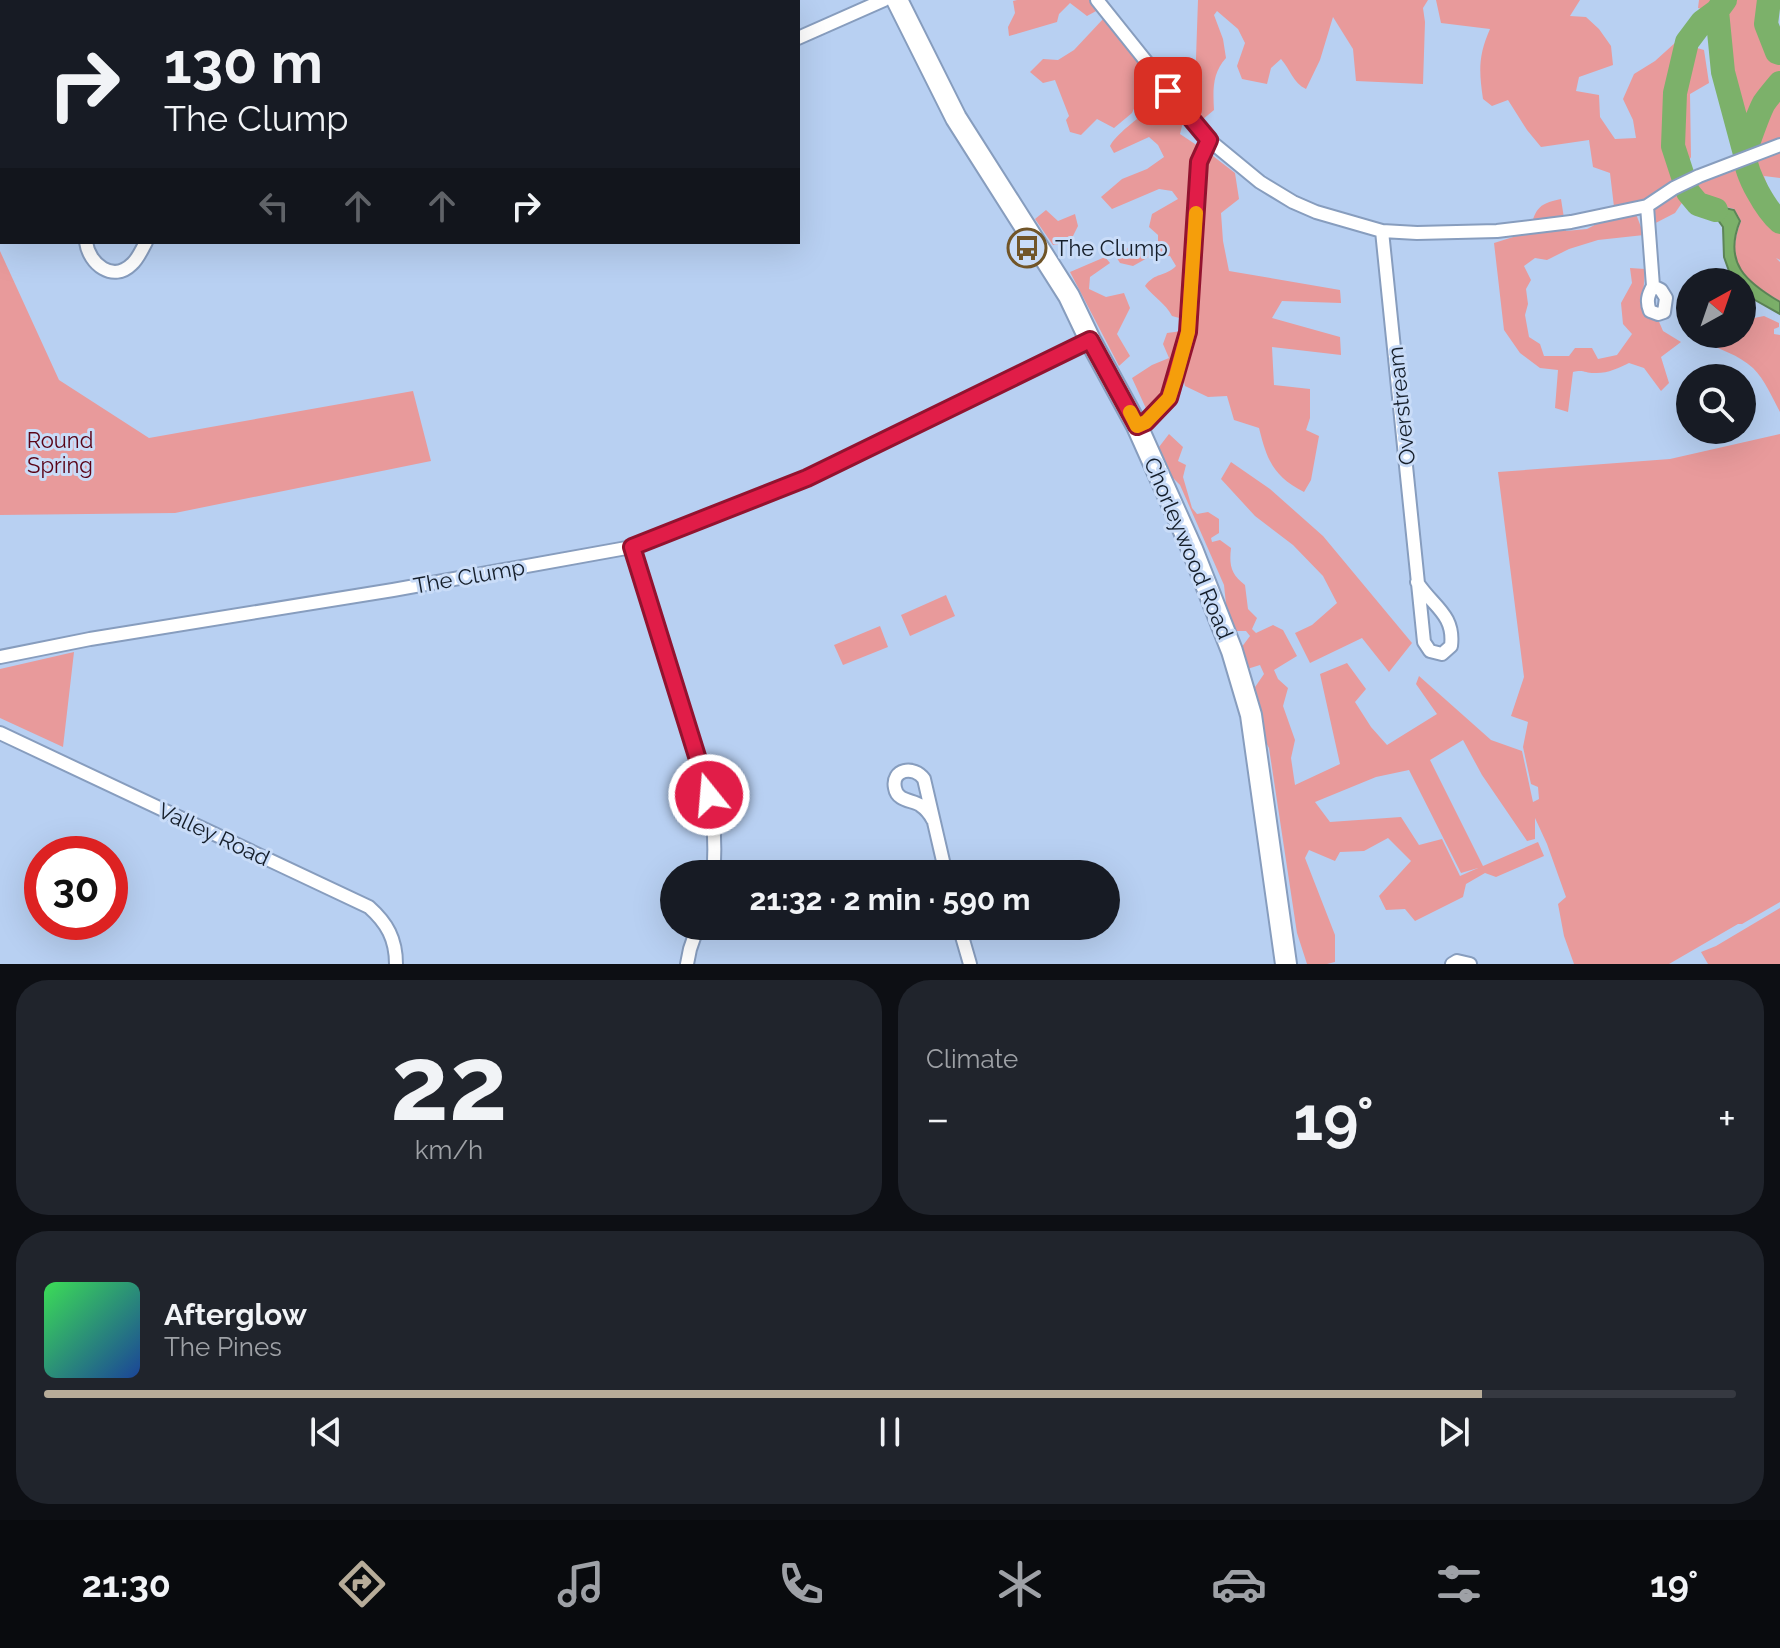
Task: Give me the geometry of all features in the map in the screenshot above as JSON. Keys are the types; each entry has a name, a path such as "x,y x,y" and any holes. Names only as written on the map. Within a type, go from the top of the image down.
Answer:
{"main road":[{"name":"Chorleywood Road","path":"897,0 956,118 1069,296 1137,426 1192,549 1226,636 1251,715 1286,964"}],"street":[{"path":"800,37 884,0"},
{"path":"1097,0 1209,140 1260,182 1316,212 1382,231 1497,231 1571,222 1647,206 1699,176 1775,147"},
{"path":"1137,426 1146,422 1169,398 1188,332 1199,162 1209,140"},
{"path":"1647,206 1653,286"},
{"name":"Overstream","path":"1382,231 1404,433 1417,582 1424,642 1430,651 1442,654 1451,646 1449,620 1417,582"},
{"path":"87,244 91,259 104,270 119,271 132,265 145,244"},
{"name":"The Clump","path":"0,657 632,547 807,478 1090,340"},
{"path":"632,547 709,795 715,860"},
{"name":"Valley Road","path":"0,733 369,907 382,919 391,934 396,964"},
{"path":"933,820 922,806 899,796 895,788 896,778 905,770 922,775 926,784 943,860"},
{"path":"907,801 921,797 926,784"},
{"path":"687,964 693,940"},
{"path":"963,940 970,964"},
{"path":"1452,964 1457,961 1470,964"}],"green space":[{"path":"1092,0 1098,10 1087,16 1070,3 1059,14 1057,22 1009,36 1008,27 1015,13 1013,1"},
{"path":"1198,0 1428,0 1423,8 1423,84 1356,81 1353,49 1333,17 1320,60 1306,89 1295,80 1281,59 1271,68 1267,84 1242,79 1237,66 1245,43 1238,29 1217,11 1214,15 1226,58 1216,76 1214,110 1202,120 1194,116"},
{"path":"1436,0 1580,0 1570,16 1586,17 1599,29 1611,46 1613,65 1579,77 1576,91 1599,95 1600,117 1615,139 1636,138 1633,120 1623,99 1634,74 1676,42 1704,50 1709,83 1690,94 1691,157 1679,179 1686,197 1675,213 1644,229 1637,202 1614,207 1610,173 1593,167 1589,140 1541,147 1508,100 1492,106 1483,99 1480,64 1490,29 1441,23"},
{"path":"1699,0 1764,2 1759,29 1773,58 1780,61 1780,138 1768,144 1780,140 1780,178 1764,176 1780,215 1780,260 1776,258 1780,262 1780,301 1756,285 1756,268 1740,268 1735,249 1741,221 1734,209 1708,202 1697,192 1686,196 1685,188 1754,150 1733,78 1725,15 1698,8"},
{"path":"1104,18 1159,86 1183,122 1180,134 1235,173 1239,199 1221,213 1229,271 1340,290 1341,303 1282,301 1272,318 1340,337 1341,355 1272,347 1274,385 1310,389 1310,418 1306,430 1319,436 1311,480 1304,492 1285,480 1273,466 1259,428 1234,420 1227,396 1208,397 1185,386 1181,369 1167,398 1149,415 1132,378 1169,358 1163,344 1167,333 1182,331 1183,319 1172,316 1145,286 1176,266 1170,256 1149,257 1133,266 1120,263 1115,255 1136,243 1158,244 1158,235 1149,227 1152,214 1178,199 1172,191 1159,189 1112,209 1101,197 1122,179 1147,169 1164,157 1149,137 1114,153 1110,146 1122,131 1149,109 1138,100 1132,113 1114,128 1097,119 1081,135 1070,132 1066,120 1069,116 1055,80 1043,83 1030,72 1043,59 1058,60 1074,50"},
{"path":"1561,199 1566,231 1587,229 1604,220 1636,214 1644,235 1598,240 1547,260 1535,258 1524,266 1531,280 1526,289 1528,304 1525,315 1529,337 1540,344 1544,356 1569,356 1575,348 1592,348 1598,359 1617,355 1632,334 1623,324 1621,303 1632,283 1630,268 1645,269 1643,297 1654,310 1663,331 1676,339 1676,346 1661,357 1669,383 1661,391 1644,368 1629,363 1603,373 1576,371 1573,372 1568,412 1555,408 1558,370 1540,368 1520,353 1504,330 1494,243 1529,232 1538,209"},
{"path":"1046,210 1058,221 1075,214 1078,226 1069,244 1053,245 1035,219"},
{"name":"Round Spring","path":"0,251 59,380 149,438 413,391 431,461 175,513 0,515"},
{"path":"1105,257 1110,263 1090,277 1089,289 1106,297 1124,293 1130,308 1117,334 1130,356 1119,366 1070,272"},
{"path":"1764,316 1779,323 1774,334 1780,335 1780,412 1756,372 1756,364 1748,364 1717,348 1756,348 1756,318"},
{"path":"1169,434 1183,447 1178,461 1186,465 1183,477 1192,508 1197,514 1208,512 1219,519 1219,533 1211,538 1212,542 1220,540 1231,548 1232,569 1245,585 1248,609 1257,618 1252,629 1256,633 1273,625 1283,630 1297,656 1274,670 1288,688 1283,706 1295,740 1291,758 1295,785 1340,764 1320,674 1347,663 1366,689 1355,702 1387,745 1437,714 1416,684 1419,676 1491,740 1522,751 1533,802 1539,799 1538,787 1531,784 1523,747 1528,722 1511,716 1524,677 1498,472 1670,459 1736,444 1756,444 1756,439 1780,434 1780,902 1669,964 1574,964 1564,936 1558,904 1566,897 1535,818 1535,839 1527,841 1482,775 1463,740 1430,760 1483,866 1538,842 1544,856 1496,877 1485,873 1466,884 1463,897 1415,921 1405,909 1386,910 1379,896 1411,861 1388,838 1364,851 1340,852 1335,861 1309,850 1305,858 1335,935 1335,962 1307,964 1297,933 1269,748 1257,727 1251,693 1264,674 1260,665 1244,670 1238,652 1250,636 1246,631 1229,631 1223,624 1226,604 1224,585 1180,485 1172,477 1159,447","holes":["1409,770 1461,873 1478,868 1460,876 1442,839 1419,845 1401,817 1330,822 1315,802 1376,777"]},
{"path":"1231,462 1270,489 1323,536 1412,643 1389,672 1362,638 1310,663 1295,633 1312,625 1337,603 1323,576 1293,545 1255,516 1221,479"},
{"path":"946,595 955,616 910,636 901,615"},
{"path":"880,626 888,647 843,665 834,645"},
{"path":"74,652 63,747 0,718 0,669"},
{"path":"1780,908 1780,964 1708,964 1701,952"}],"shaded area":[{"path":"1753,166 1776,214 1780,216 1780,228 1763,208 1747,178 1744,170"},
{"path":"1692,190 1708,204 1734,210 1740,221 1734,249 1740,268 1728,268 1724,257 1723,227 1718,220 1693,204 1687,195"},
{"path":"1756,286 1780,302 1780,314 1756,301"}],"waterway":[{"path":"1716,210 1698,204 1688,192 1673,146 1675,93 1687,42 1725,0"},
{"path":"1769,0 1766,24 1780,53"},
{"path":"1717,11 1723,72 1745,154"},
{"path":"1780,83 1762,107 1745,156 1758,192 1780,222"}],"slow traffic":[{"path":"1130,412 1137,426 1146,422 1169,398 1188,332 1196,213"}],"place":[{"name":"The Clump","path":"1027,248"}],"route":[{"path":"709,795 632,547 807,478 1090,340 1137,426 1146,422 1169,398 1188,332 1199,162 1209,140 1168,91"}]}
